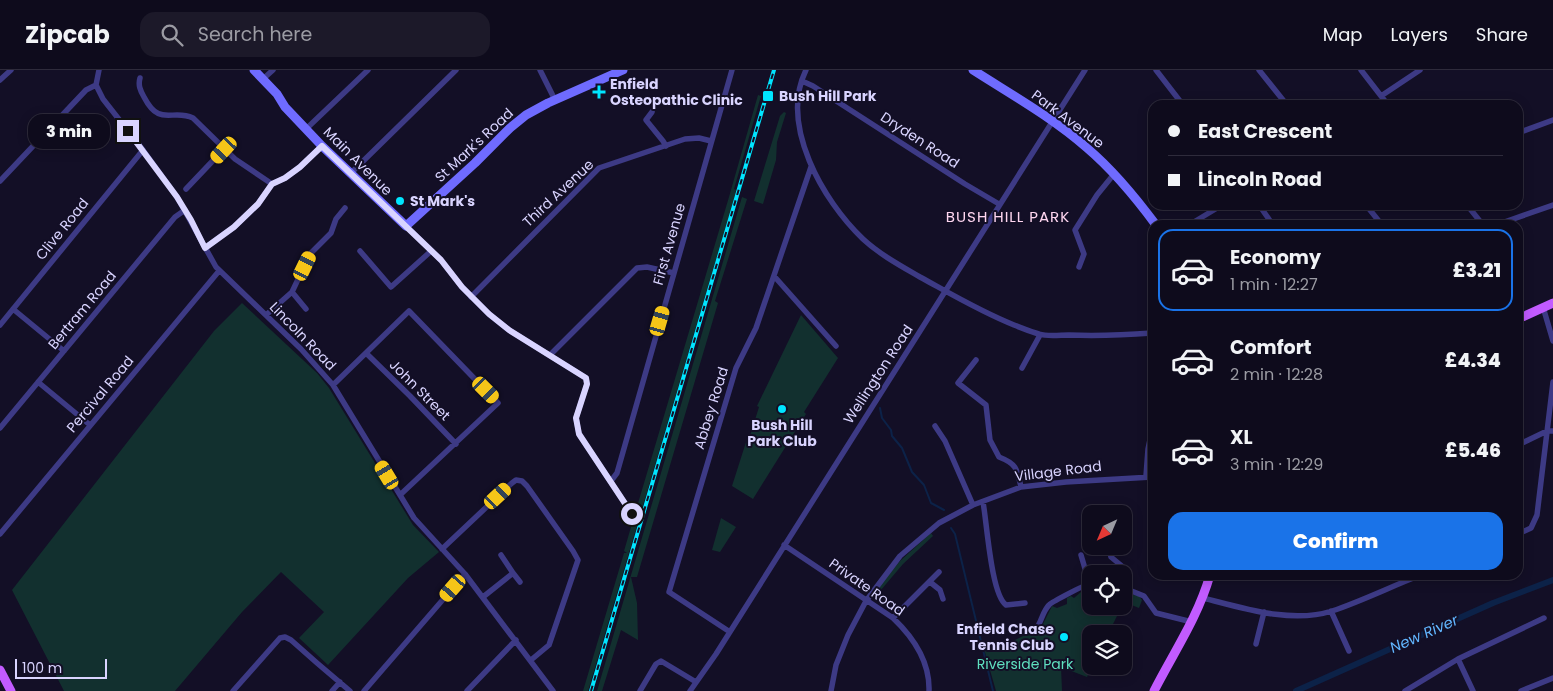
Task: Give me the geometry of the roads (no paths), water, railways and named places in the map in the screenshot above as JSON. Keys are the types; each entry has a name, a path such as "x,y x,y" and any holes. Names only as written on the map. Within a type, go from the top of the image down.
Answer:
{"main road":[{"path":"1523,317 1553,303"},
{"path":"1154,691 1192,622 1208,580"},
{"path":"0,670 12,691"}],"street":[{"path":"0,80 11,70"},
{"path":"0,181 86,90 96,85 99,70"},
{"name":"Main Avenue","path":"254,70 277,94 285,107 322,146 406,226 430,252 441,260 471,296 509,330 586,378 587,384 576,418 577,426 583,442 611,481"},
{"path":"263,79 273,70"},
{"path":"306,129 368,70"},
{"path":"351,173 456,70"},
{"path":"540,70 555,100"},
{"name":"St Mark's Road","path":"406,226 526,115 623,70"},
{"name":"First Avenue","path":"611,481 617,473 732,70"},
{"path":"806,70 797,106 798,121 811,166 833,204 863,240 896,263 946,292 989,315 1040,335 1120,336 1148,333"},
{"name":"Park Avenue","path":"973,70 1052,121 1088,148 1114,174 1152,220"},
{"name":"Wellington Road","path":"690,691 730,632 1085,70"},
{"path":"1156,70 1179,100"},
{"path":"1259,70 1283,100"},
{"path":"1360,70 1384,100"},
{"path":"1381,96 1420,70"},
{"path":"140,78 138,84 153,110 165,117 191,117 238,162 272,184"},
{"name":"Dryden Road","path":"802,81 813,86 999,204"},
{"name":"Lincoln Road","path":"96,85 103,99 143,150 185,210 218,271 308,356 333,386 414,518 466,574 553,691"},
{"path":"652,112 646,120 666,146"},
{"path":"1523,131 1553,120"},
{"name":"Third Avenue","path":"471,296 599,168 692,138 712,141"},
{"path":"205,248 234,227 258,204 272,184 285,178 300,167 322,146"},
{"name":"Clive Road","path":"0,325 143,150"},
{"path":"186,189 224,150"},
{"name":"Abbey Road","path":"730,632 668,592 736,368 756,328 811,166"},
{"path":"1079,267 1084,254 1075,230 1097,195 1114,174"},
{"path":"185,177 192,183"},
{"path":"1510,220 1553,205"},
{"path":"266,315 292,292 310,254 331,233 336,219 345,208"},
{"name":"Bertram Road","path":"0,428 175,217 185,210"},
{"path":"1198,220 1214,210"},
{"path":"1471,210 1479,220"},
{"path":"360,251 391,287 430,252"},
{"path":"550,355 637,268 646,267 674,273"},
{"name":"Percival Road","path":"0,534 218,271"},
{"path":"774,276 834,342"},
{"path":"292,292 306,309"},
{"path":"1543,307 1553,341"},
{"path":"14,309 64,351"},
{"path":"333,386 409,311 498,403 400,495"},
{"path":"1022,368 1040,335"},
{"name":"John Street","path":"366,354 456,444"},
{"path":"976,360 958,383 986,405 990,440 999,457 1011,462 1016,469 1021,487"},
{"path":"38,382 90,425"},
{"path":"1523,532 1531,528 1537,515 1550,431 1553,382"},
{"path":"935,426 948,448 973,505"},
{"path":"1523,443 1550,431"},
{"name":"Village Road","path":"831,691 836,666 848,635 866,600 900,556 939,523 973,505 1021,487 1148,476"},
{"path":"442,549 516,480 522,481 527,486 578,560 549,645 531,660"},
{"path":"611,481 632,514"},
{"path":"983,502 992,569 1000,599 1006,605 1025,603"},
{"name":"Private Road","path":"784,545 893,618 907,631 918,648 926,667 929,683 928,691"},
{"path":"501,555 520,582"},
{"path":"1081,555 1084,565"},
{"path":"1110,555 1121,565"},
{"path":"893,618 939,572"},
{"path":"483,597 513,573"},
{"path":"364,691 466,574"},
{"path":"1203,598 1264,612 1306,615 1331,611 1408,580"},
{"path":"930,582 940,590 943,600"},
{"path":"1039,624 1048,605 1082,587"},
{"path":"1132,591 1144,596 1156,613 1192,622"},
{"path":"1331,611 1349,651"},
{"path":"1256,644 1264,612"},
{"path":"1405,691 1458,660 1544,618"},
{"path":"233,691 278,640 285,637 292,640 350,691"},
{"path":"467,691 516,640"},
{"path":"1458,660 1473,691"},
{"path":"640,691 656,664 661,661 696,682"},
{"path":"1521,691 1553,678"},
{"path":"332,691 340,682"}],"waterway":[{"path":"880,408 882,418 891,430 892,436 902,448 912,472 924,485 931,503 944,510"},
{"path":"951,528 955,534 993,691"},
{"name":"New River","path":"1296,691 1493,603 1553,580"}],"railway":[{"path":"591,691 774,70"}],"place":[{"name":"Enfield Osteopathic Clinic","path":"599,92"},
{"name":"Bush Hill Park","path":"768,96"},
{"name":"St Mark's","path":"400,201"},
{"name":"Bush Hill Park Club","path":"782,409"},
{"name":"Enfield Chase Tennis Club","path":"1064,637"}],"district":[{"name":"BUSH HILL PARK","path":"1008,217"}],"park label":[{"name":"Riverside Park","path":"1025,664"}]}
